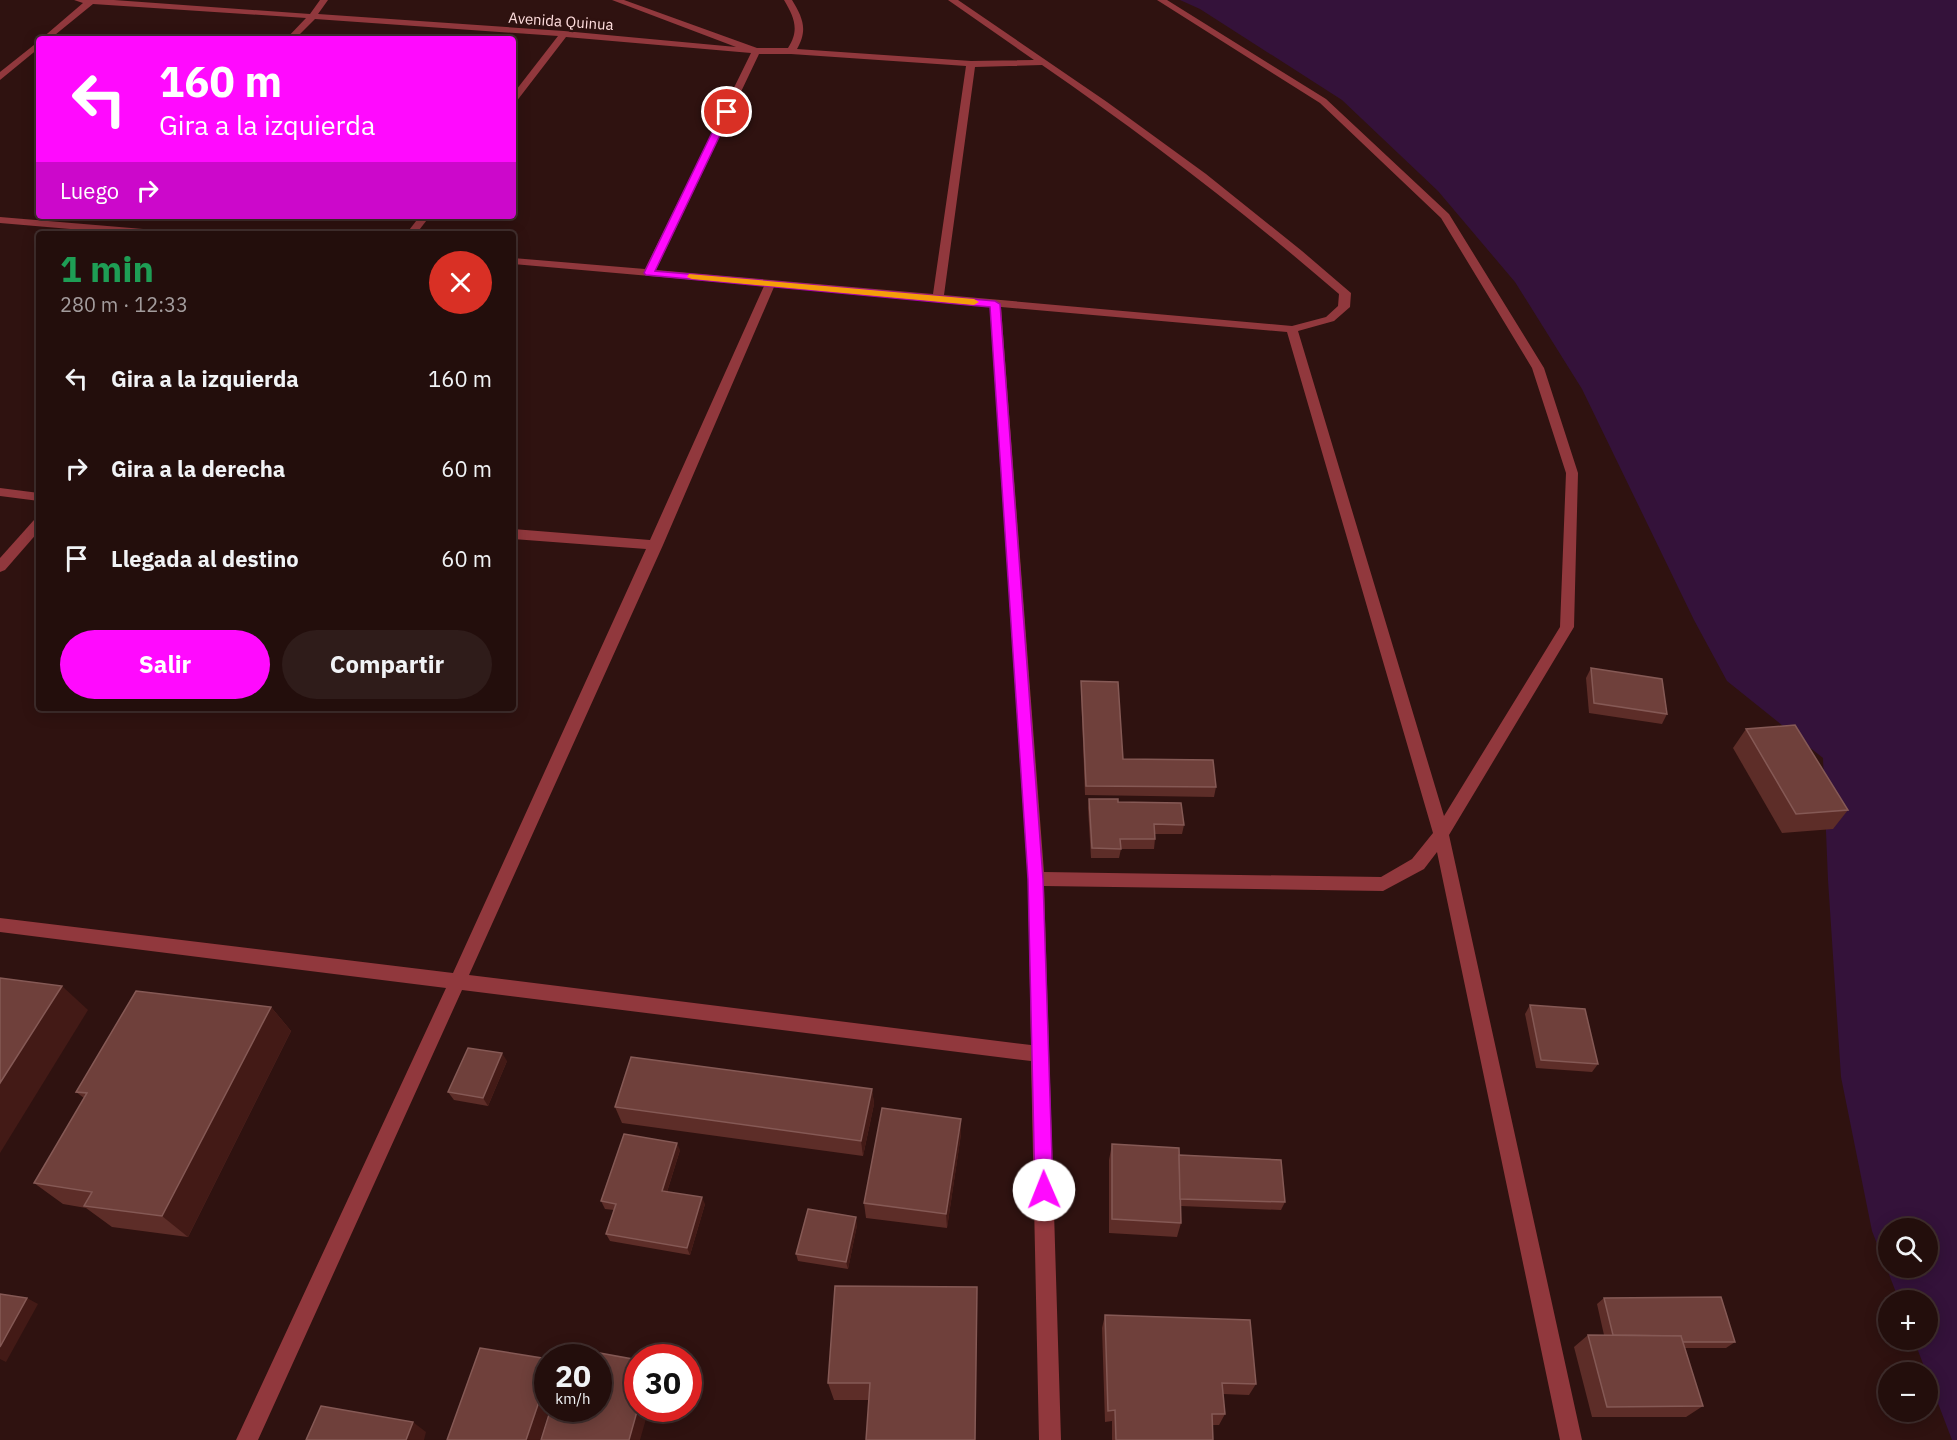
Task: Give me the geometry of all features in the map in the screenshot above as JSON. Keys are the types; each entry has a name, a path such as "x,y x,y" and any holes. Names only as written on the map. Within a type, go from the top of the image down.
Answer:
{"street":[{"name":"Avenida Quinua","path":"78,0 564,34 756,51 791,51 971,64 1043,62"},
{"path":"49,36 91,0"},
{"path":"293,36 311,18 324,0"},
{"path":"616,0 756,51 649,273"},
{"path":"788,0 800,19 800,38 791,51"},
{"path":"516,261 1292,329 1330,319 1344,307 1345,293 1295,249 1184,161 952,0"},
{"path":"1036,879 1383,884 1418,864 1440,834 1567,627 1572,473 1538,368 1445,216 1323,101 1161,0"},
{"path":"516,96 564,34"},
{"path":"0,77 36,47"},
{"path":"938,298 971,64"},
{"path":"101,229 111,219"},
{"path":"413,231 423,219"},
{"path":"0,220 127,231"},
{"path":"247,1440 458,983 656,545 771,282"},
{"path":"995,304 1036,879 1050,1440"},
{"path":"1292,329 1440,834 1572,1440"},
{"path":"0,492 36,497"},
{"path":"0,567 36,526"},
{"path":"516,534 656,545"},
{"path":"0,925 1040,1054"}],"shaded area":[{"path":"1180,0 1957,0 1957,1440 1952,1440 1938,1403 1938,1362 1922,1362 1918,1350 1938,1350 1938,1290 1895,1290 1890,1278 1938,1278 1938,1218 1878,1218 1878,1246 1872,1231 1841,1077 1828,880 1823,758 1727,681 1694,620 1582,389 1515,282 1438,191 1342,100 1200,9"}],"building":[{"path":"1591,668 1662,679 1667,714 1594,703"},
{"path":"1081,681 1118,682 1123,759 1213,760 1216,787 1086,786"},
{"path":"1795,725 1848,810 1796,814 1746,729"},
{"path":"1089,799 1181,803 1184,825 1154,824 1155,839 1120,839 1121,849 1092,848"},
{"path":"0,978 62,986 0,1083"},
{"path":"136,991 271,1007 162,1216 84,1206 92,1192 34,1183 87,1093 76,1092"},
{"path":"1530,1005 1585,1009 1598,1064 1541,1060"},
{"path":"468,1048 502,1053 483,1098 448,1092"},
{"path":"631,1057 872,1089 861,1141 615,1107"},
{"path":"882,1108 961,1119 946,1214 864,1203"},
{"path":"624,1134 677,1143 662,1191 702,1197 687,1248 606,1234 616,1204 601,1201"},
{"path":"1112,1144 1179,1148 1181,1223 1112,1219"},
{"path":"1179,1155 1281,1160 1285,1202 1180,1199"},
{"path":"808,1209 856,1217 846,1262 796,1254"},
{"path":"835,1286 977,1287 975,1440 866,1440 870,1383 828,1383"},
{"path":"0,1294 27,1298 0,1347"},
{"path":"1721,1297 1735,1342 1682,1342 1681,1336 1613,1335 1604,1298"},
{"path":"1105,1315 1250,1320 1256,1384 1222,1383 1225,1414 1212,1414 1213,1440 1116,1440 1115,1410 1108,1411"},
{"path":"1588,1335 1681,1336 1703,1406 1607,1407"},
{"path":"480,1348 534,1357 534,1416 526,1440 447,1440"},
{"path":"612,1355 624,1357 624,1422 634,1422 629,1440 541,1440 547,1422 612,1422"},
{"path":"321,1406 413,1422 406,1440 306,1440"}],"slow traffic":[{"path":"692,277 771,282 974,302"}],"route":[{"path":"727,112 649,273 771,282 995,304 1036,879 1044,1190"}]}
